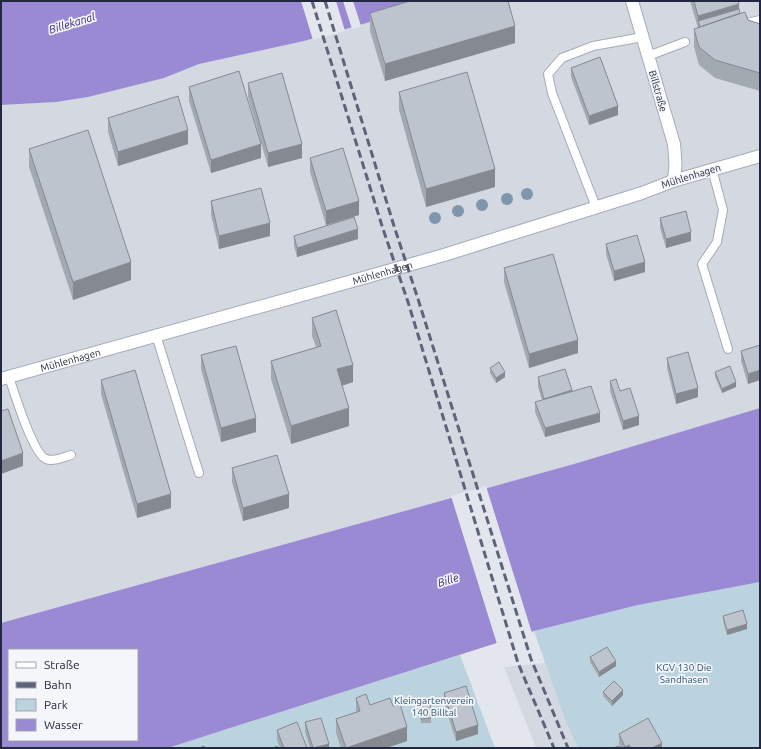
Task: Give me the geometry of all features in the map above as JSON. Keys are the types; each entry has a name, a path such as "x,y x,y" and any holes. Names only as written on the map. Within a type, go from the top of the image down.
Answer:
{"street":[{"name":"Billstraße","path":"632,1 674,144 676,173 673,181"},
{"name":"Mühlenhagen","path":"5,378 422,261 642,193 673,181 760,156"}],"lane":[{"path":"741,25 760,20"},
{"path":"596,207 552,93 548,74 562,58 593,46 643,37"},
{"path":"648,56 685,42"},
{"path":"712,170 723,210 717,242 702,264 728,349"},
{"path":"156,336 199,473"},
{"path":"5,378 23,421 41,455 46,459 56,460 71,455"}],"shaded area":[{"path":"443,1 760,1 760,408 574,464 1,623 1,105 56,102 88,97 164,78 199,64 304,41"},
{"path":"545,663 565,720 578,748 536,748 504,667"}],"green space":[{"name":"KGV 130 Die Sandhasen","path":"760,582 760,748 578,748 565,720 534,631 638,605"},
{"name":"Kleingartenverein 140 Billtal","path":"460,655 495,748 168,748"}],"water":[{"name":"Billekanal","path":"1,1 443,1 304,41 199,64 164,78 88,97 56,102 1,105"},
{"name":"Bille","path":"760,408 760,582 638,605 534,631 168,748 1,748 1,623 574,464"}],"pier":[{"path":"301,1 336,1 345,31 313,40"},
{"path":"343,1 353,1 361,26 352,29"},
{"path":"486,486 532,633 497,644 451,496"}],"building":[{"path":"410,1 508,1 515,26 385,64 370,13"},
{"path":"694,1 738,1 739,4 698,16"},
{"path":"739,9 740,13 700,27 698,21"},
{"path":"745,12 748,20 760,24 760,73 715,60 699,47 694,29"},
{"path":"600,57 618,106 589,116 571,68"},
{"path":"239,71 261,144 211,160 189,87"},
{"path":"467,72 495,169 426,189 399,92"},
{"path":"282,73 302,144 268,153 248,83"},
{"path":"178,96 188,130 118,152 108,118"},
{"path":"88,130 131,262 73,282 29,149"},
{"path":"343,148 359,201 326,211 310,158"},
{"path":"261,188 270,223 219,236 211,201"},
{"path":"686,211 691,232 666,239 660,218"},
{"path":"354,217 358,229 297,248 294,236"},
{"path":"637,235 645,262 614,271 606,244"},
{"path":"553,254 578,340 529,354 504,268"},
{"path":"336,310 353,365 337,369 349,408 291,426 271,361 321,346 312,318"},
{"path":"760,345 760,370 748,374 741,351"},
{"path":"236,346 256,418 221,428 201,355"},
{"path":"688,352 698,388 676,394 667,358"},
{"path":"499,362 505,372 496,378 490,368"},
{"path":"730,366 736,382 722,389 715,372"},
{"path":"565,369 572,390 544,399 538,377"},
{"path":"135,370 171,494 137,504 101,380"},
{"path":"616,379 620,391 630,388 639,416 623,421 610,381"},
{"path":"591,386 600,413 545,428 535,402"},
{"path":"8,409 23,453 1,461 1,411"},
{"path":"277,455 289,494 243,508 232,468"},
{"path":"743,610 747,624 727,630 723,616"},
{"path":"607,647 616,661 599,672 590,657"},
{"path":"614,681 623,690 612,701 603,692"},
{"path":"466,686 478,725 456,732 444,693"},
{"path":"366,694 370,705 390,698 393,706 400,704 407,727 346,748 336,719 360,711 356,698"},
{"path":"430,701 431,718 421,719 419,702"},
{"path":"321,718 329,744 313,748 305,722"},
{"path":"648,718 662,743 652,748 631,748 629,745 625,747 619,734"},
{"path":"297,722 307,748 284,748 277,730"}],"railway":[{"path":"312,1 383,229 408,302 518,663 554,748"},
{"path":"325,1 394,226 531,659 568,748"}]}
